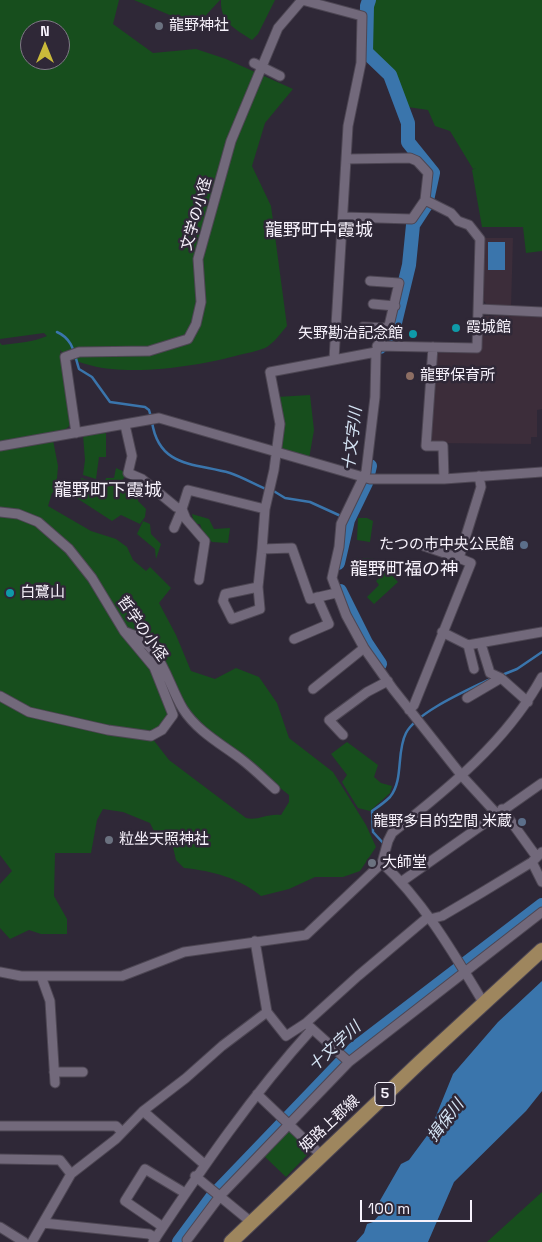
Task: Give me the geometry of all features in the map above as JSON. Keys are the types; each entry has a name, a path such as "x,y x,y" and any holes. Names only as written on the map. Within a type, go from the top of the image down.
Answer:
{"main road":[{"name":"姫路上郡線","path":"231,1242 483,1002 542,950"}],"street":[{"name":"文学の小径","path":"76,433 65,357 79,352 150,351 188,339 192,332 200,302 198,259 231,141 259,65 278,28 302,0 362,16 361,63 352,107"},
{"path":"259,65 280,76"},
{"path":"334,359 348,126 352,107 343,106"},
{"path":"343,217 412,219 428,201 428,173 418,161 410,158 346,159"},
{"path":"258,587 225,594 223,601 232,619 260,609 258,587 265,509 277,451 280,424 270,372 380,348 477,348 480,239 469,225 458,221 451,213 428,201"},
{"path":"370,281 399,283 389,328 380,348 366,472 367,478 341,524 339,547 332,578 336,593 364,648 408,710 462,776 499,811 537,857 542,882"},
{"path":"373,304 395,306"},
{"path":"479,309 542,312"},
{"path":"363,327 389,328"},
{"path":"433,347 426,446 444,446 444,478"},
{"path":"0,446 159,418 367,478 444,478 542,472"},
{"path":"125,425 132,456 128,473 142,479 182,509 205,540 200,580"},
{"path":"459,558 481,487 478,476"},
{"path":"174,528 188,490 265,509"},
{"name":"哲学の小径","path":"0,512 18,514 38,522 69,549 92,578 124,631 154,667 173,715 162,730 151,736 90,726 29,712 0,696"},
{"path":"408,710 414,705 470,563 421,545"},
{"path":"262,549 292,548 310,599 336,593"},
{"path":"294,639 329,624 317,598"},
{"path":"124,631 132,634 145,644 162,663 183,709 193,722 242,760 275,789"},
{"path":"442,632 468,645 542,632"},
{"path":"481,644 490,673 500,678 528,702"},
{"path":"468,645 474,669"},
{"path":"313,688 364,648"},
{"path":"0,972 21,976 122,976 184,952 306,935 382,863 392,833 462,776 528,702 542,677"},
{"path":"467,698 500,678"},
{"path":"342,735 330,720 368,692 388,681"},
{"path":"402,882 499,811 542,783"},
{"path":"43,1223 149,1234 155,1240 195,1176 309,1026 358,976 429,918 442,916 537,857"},
{"path":"382,863 402,882 429,918 483,1002"},
{"path":"187,1240 217,1193 285,1120 349,1062 462,968 542,912"},
{"path":"256,941 267,1012 286,1036 309,1026"},
{"path":"41,976 50,1001 55,1083"},
{"path":"32,1242 71,1174 122,1132 143,1111 186,1078 222,1046 267,1012"},
{"path":"309,1026 349,1062"},
{"path":"54,1072 83,1072"},
{"path":"257,1094 321,1155"},
{"path":"143,1111 204,1164"},
{"path":"0,1126 116,1126 122,1132"},
{"path":"0,1159 60,1160 71,1174"},
{"path":"163,1227 125,1201 140,1177 146,1169 185,1193"},
{"path":"195,1176 251,1222"},
{"path":"0,1227 24,1242"}],"shaded area":[{"path":"483,238 513,238 511,308 489,307 483,300"},
{"path":"483,316 542,316 542,409 537,410 537,437 531,437 531,444 434,443 429,437 435,353 479,351 479,319"}],"green space":[{"path":"0,0 119,0 113,24 153,53 196,49 226,59 293,89 265,123 252,166 271,206 287,326 271,344 259,350 220,360 173,368 146,370 121,370 97,367 76,360 60,350 70,425 64,431 0,442 0,343 2,345 36,340 47,336 44,333 0,339"},
{"path":"134,0 220,0 196,26"},
{"path":"221,0 275,0 258,34 252,40 234,28 226,19 221,8"},
{"path":"366,0 542,0 542,251 526,253 523,227 482,227 472,170 476,168 473,169 450,131 435,126 428,110 408,107 400,90 369,50"},
{"path":"310,395 314,430 309,459 282,448 277,397"},
{"path":"106,433 106,457 99,457 96,479 83,475 85,460 83,435"},
{"path":"53,440 58,466 56,491 52,493 48,506 91,531 116,539 127,547 133,560 146,571 150,567 171,588 159,603 176,635 191,671 215,679 236,668 259,677 277,703 289,738 333,772 366,825 376,847 360,871 343,877 315,877 289,889 261,896 244,884 225,876 184,868 176,860 173,847 156,835 150,823 123,812 103,809 97,820 91,853 55,853 54,896 67,919 67,934 41,934 29,930 10,939 0,928 0,884 12,871 0,855 0,449","holes":["177,709 183,711 289,795 289,802 281,815 271,815 255,819 246,818 169,760 152,738 157,736 163,722"]},
{"path":"116,468 127,473 118,487 138,497 138,501 146,509 145,517 140,524 121,515 112,521 75,497 75,484 80,483 81,478 104,484 106,478 114,478"},
{"path":"192,514 209,519 214,529 230,528 228,543 212,542 203,534 200,524 194,524"},
{"path":"358,518 367,518 373,521 370,542 357,540"},
{"path":"143,521 150,524 151,534 161,544 156,559 155,549 137,534"},
{"path":"353,558 376,559 378,573 352,574"},
{"path":"387,570 398,582 374,604 367,597 379,585 376,581"},
{"path":"347,742 378,765 374,777 381,783 392,786 390,793 370,811 358,808 342,782 347,775 331,754"},
{"path":"288,1129 311,1151 286,1177 263,1155"},
{"path":"542,1192 542,1242 487,1242 489,1240"}],"water":[{"path":"488,242 505,242 505,270 488,270"},
{"name":"揖保川","path":"542,981 542,1091 526,1111 454,1182 428,1242 356,1242 364,1233 367,1224 373,1222 380,1214 378,1204 401,1164 409,1160 429,1133 453,1074 498,1022"}],"waterway":[{"name":"十文字川","path":"369,0 367,6 366,52 390,75 408,123 408,142 433,173 426,205 413,225 409,265 393,331 380,347"},
{"path":"57,332 70,343 79,369 92,377 110,402 145,407 149,410 151,417"},
{"path":"152,422 156,437 162,448 171,456 192,465 239,476 266,489"},
{"name":"十文字川","path":"338,563 348,520 366,483 370,466"},
{"path":"272,490 285,498 310,502 343,517"},
{"name":"十文字川","path":"340,591 366,643 380,664"},
{"path":"502,675 517,669 542,652"},
{"path":"384,844 373,832 372,811 388,799 394,790 399,774 401,749 406,733 421,717 457,695 490,679"},
{"name":"十文字川","path":"179,1242 213,1196 354,1049 542,905"}],"place":[{"name":"龍野神社","path":"159,26"},
{"name":"霞城館","path":"456,328"},
{"name":"矢野勘治記念館","path":"413,334"},
{"name":"龍野保育所","path":"410,376"},
{"name":"たつの市中央公民館","path":"524,545"},
{"name":"白鷺山","path":"10,593"},
{"name":"龍野多目的空間 米蔵","path":"522,822"},
{"name":"粒坐天照神社","path":"109,840"},
{"name":"大師堂","path":"372,863"}],"district":[{"name":"龍野町中霞城","path":"319,231"},
{"name":"龍野町下霞城","path":"108,491"},
{"name":"龍野町福の神","path":"404,570"}]}
